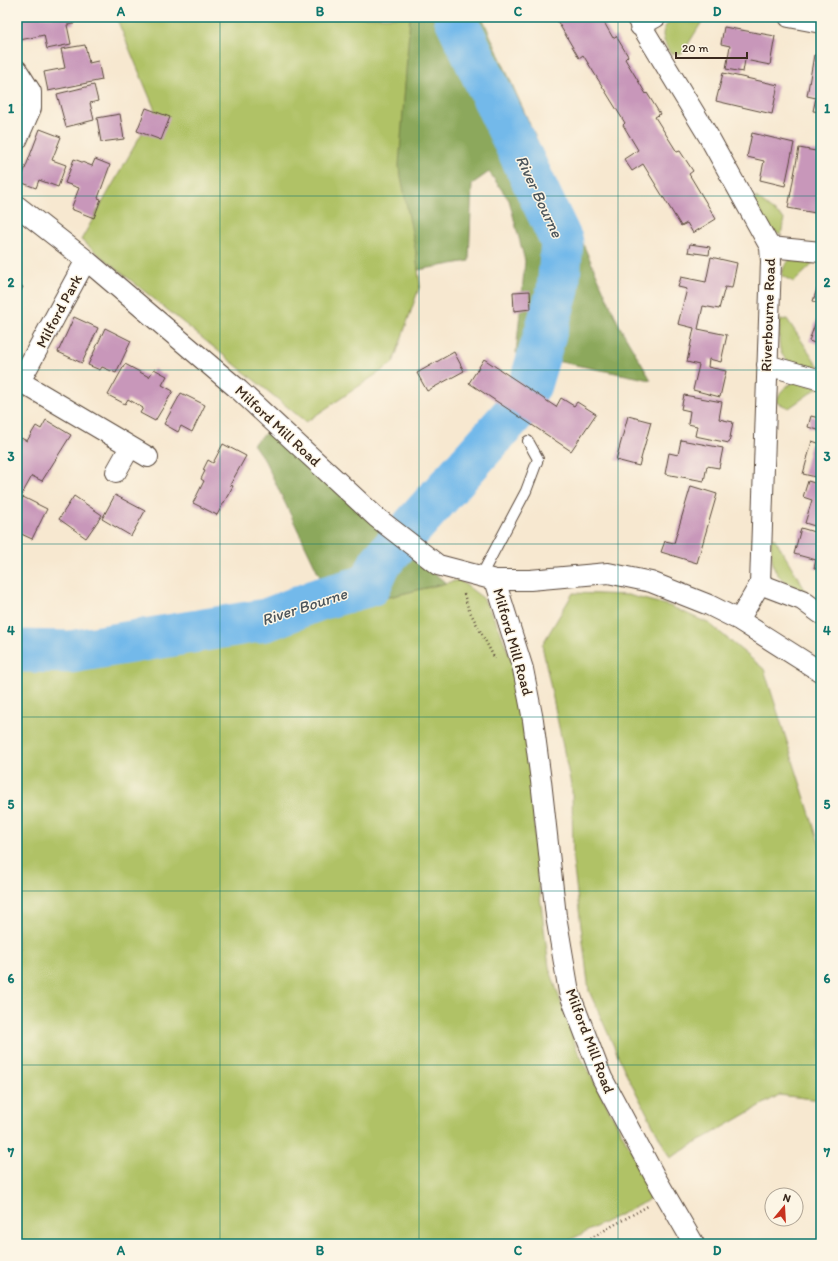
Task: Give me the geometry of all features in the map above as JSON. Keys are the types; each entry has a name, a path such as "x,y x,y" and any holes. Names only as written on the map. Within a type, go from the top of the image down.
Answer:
{"street":[{"path":"789,17 821,23"},
{"name":"Riverbourne Road","path":"644,20 770,247 771,261 760,584 739,620"},
{"path":"17,70 30,92 31,108 17,140"},
{"name":"Milford Mill Road","path":"17,206 86,260 239,390 376,517 438,564 488,578 523,669 533,720 542,781 556,916 569,992 602,1078 666,1196 694,1244"},
{"path":"770,247 821,252"},
{"name":"Milford Park","path":"86,260 19,385 148,457"},
{"path":"767,365 821,380"},
{"path":"116,472 130,447"},
{"path":"488,578 530,580 608,573 651,582 710,605 739,620 821,672"},
{"path":"760,584 802,600 821,614"}],"lane":[{"path":"488,578 526,491 538,459 528,441"}],"path":[{"path":"580,1244 666,1196"}],"green space":[{"path":"116,17 410,17 416,253 420,285 393,363 306,422 81,240 155,110"},
{"path":"410,17 482,17 620,327 651,380 516,353 525,261 509,200 489,172 472,184 469,261 418,270 399,166"},
{"path":"675,17 705,17 682,54 670,53 663,38 666,25"},
{"path":"756,197 784,219 781,235 769,229 754,203"},
{"path":"798,256 818,259 794,282 782,276 786,263"},
{"path":"787,319 821,370 797,365 782,355 779,342 780,320"},
{"path":"795,382 819,387 789,408 776,402 783,390 788,385"},
{"path":"267,432 446,583 336,610 265,461 253,444"},
{"path":"771,539 775,539 807,593 788,584 777,574 772,560"},
{"path":"459,580 483,598 499,628 514,668 532,754 536,865 549,967 577,1050 655,1194 645,1202 562,1244 17,1244 17,662 136,658"},
{"path":"573,593 628,595 670,606 710,624 764,669 821,849 821,1100 779,1095 670,1158 624,1069 589,991 573,861 572,790 542,645"}],"building":[{"path":"72,17 74,24 67,25 71,44 47,49 44,35 20,40 17,18"},
{"path":"555,17 601,17 613,38 616,36 628,56 625,59 660,114 655,117 677,152 680,151 693,171 689,174 716,219 693,233 687,223 681,226 643,164 632,171 624,159 638,150 623,125 625,123 583,55 579,58"},
{"path":"724,27 775,36 770,65 745,60 743,72 726,69 730,46 721,44"},
{"path":"85,45 89,63 98,61 102,80 48,91 44,72 65,68 61,49"},
{"path":"814,55 821,56 821,112 813,111 816,98 807,96"},
{"path":"723,73 778,85 772,114 716,101"},
{"path":"94,85 98,101 90,103 94,120 66,127 57,94"},
{"path":"146,108 170,117 161,140 137,131"},
{"path":"120,114 124,139 101,142 97,118"},
{"path":"40,129 61,137 52,160 66,165 58,187 39,180 36,188 20,182"},
{"path":"752,133 794,143 785,186 760,180 764,161 747,157"},
{"path":"799,148 821,152 821,214 788,208"},
{"path":"74,159 92,166 95,159 110,165 98,198 101,199 94,218 71,209 79,188 65,183"},
{"path":"690,244 710,247 709,255 688,252"},
{"path":"711,257 737,263 732,288 725,287 719,309 703,306 698,329 727,335 721,362 709,359 708,367 726,371 720,397 693,390 699,365 687,362 694,328 678,324 687,289 678,287 681,277 706,282"},
{"path":"17,283 23,287 17,297"},
{"path":"817,289 821,290 821,304 813,301"},
{"path":"530,291 531,309 514,311 513,292"},
{"path":"819,313 821,314 821,345 809,341"},
{"path":"74,317 98,328 82,363 58,352"},
{"path":"105,328 131,341 116,373 102,367 100,370 88,365"},
{"path":"454,352 464,371 427,391 417,373"},
{"path":"484,359 556,407 561,398 574,406 577,402 596,414 571,451 469,383"},
{"path":"125,364 149,377 154,369 167,376 162,385 173,391 155,421 140,413 143,408 128,399 125,404 108,395"},
{"path":"181,393 205,405 192,432 181,426 178,432 164,424"},
{"path":"684,395 722,402 719,419 733,422 729,443 695,436 697,426 688,424 690,411 681,409"},
{"path":"821,412 821,431 808,427 811,416 819,418"},
{"path":"628,416 651,422 639,466 616,460"},
{"path":"46,420 71,435 42,481 32,476 21,496 17,494 17,459 20,455 17,453 17,446 21,438 27,441 36,426 41,429"},
{"path":"681,440 723,448 719,468 707,466 704,481 665,474 669,453 678,455"},
{"path":"812,441 821,444 820,478 803,474"},
{"path":"223,444 246,456 230,485 233,486 217,515 193,503 204,481 201,479 205,471 203,470 208,460 213,463"},
{"path":"808,481 821,485 821,528 805,523 812,500 803,497"},
{"path":"691,486 717,494 697,563 661,552 665,541 674,543"},
{"path":"115,495 145,511 131,536 102,519"},
{"path":"74,496 102,515 86,538 59,519"},
{"path":"23,497 47,509 32,539 17,532 17,509"},
{"path":"801,528 821,534 821,570 814,568 816,560 794,554"}],"waterway":[{"name":"River Bourne","path":"455,17 562,242 558,290 530,385"},
{"name":"River Bourne","path":"17,651 70,652 266,620 320,599 370,585 380,563 513,414"}]}
